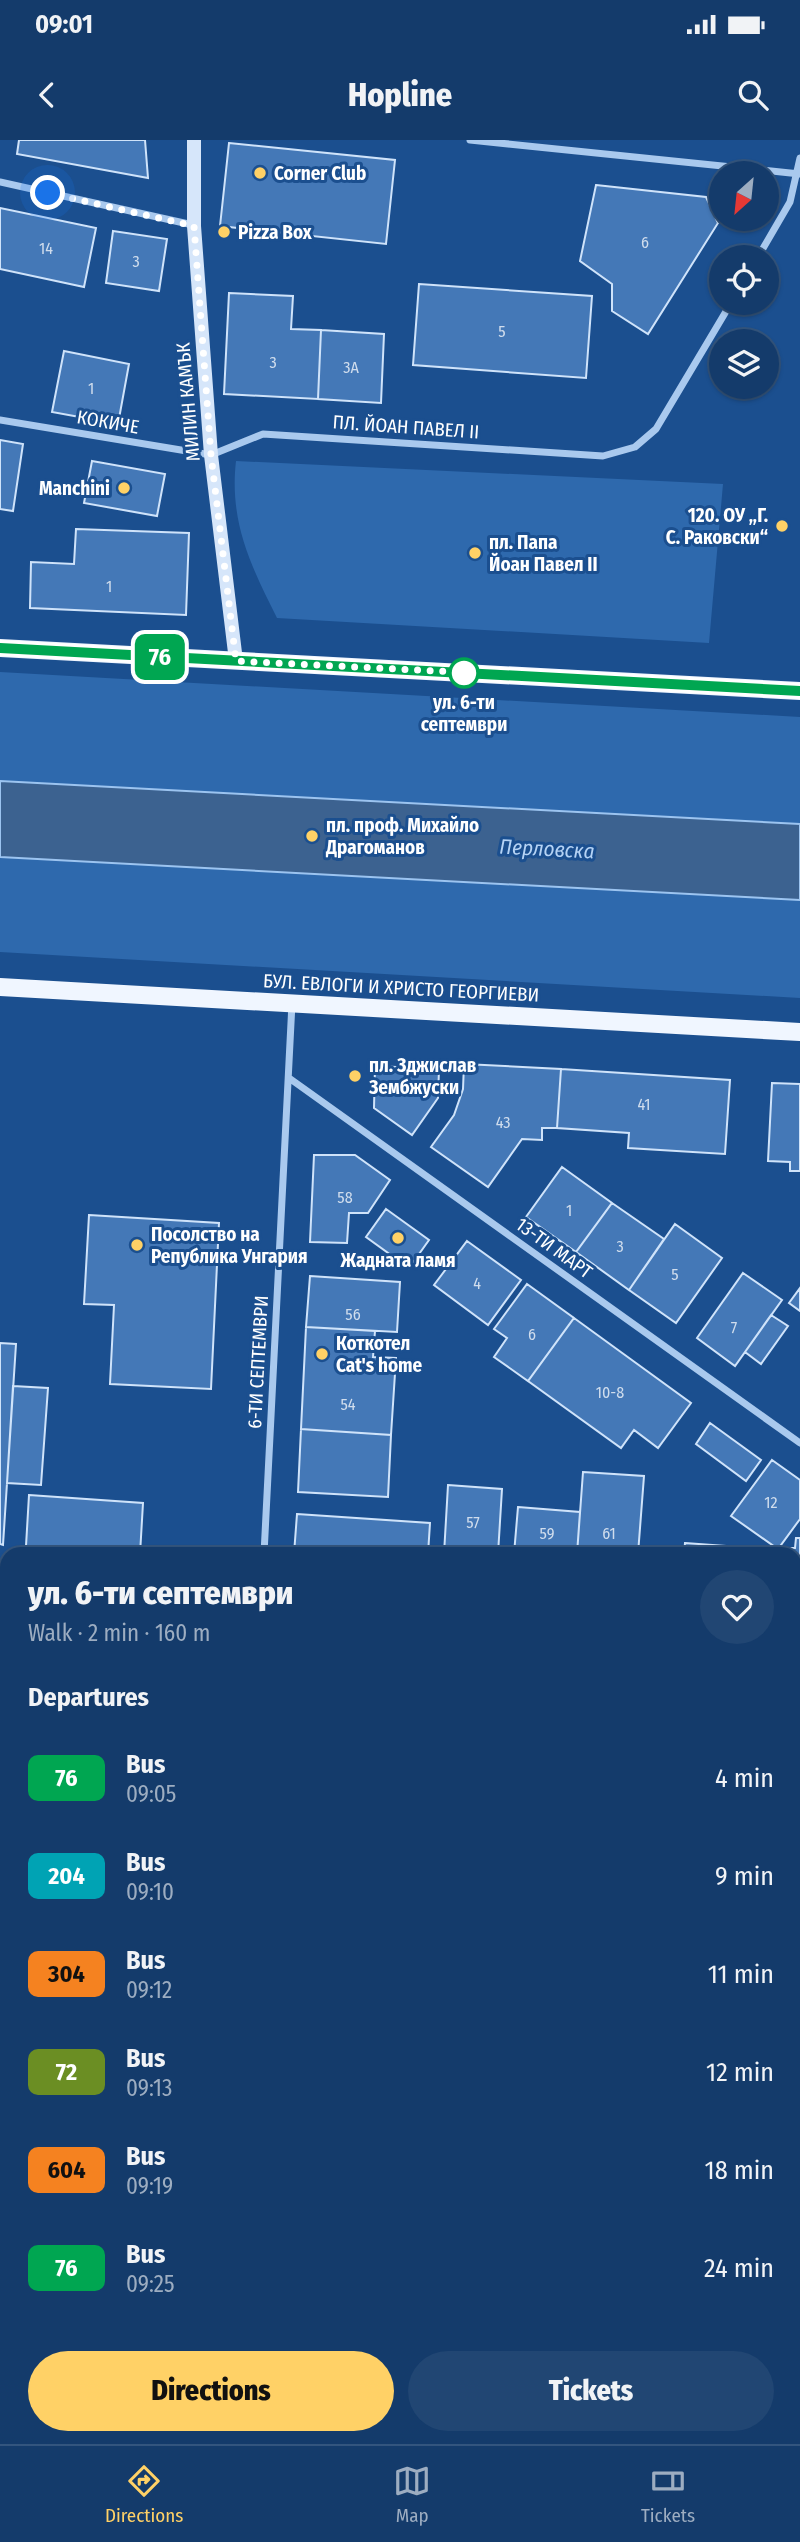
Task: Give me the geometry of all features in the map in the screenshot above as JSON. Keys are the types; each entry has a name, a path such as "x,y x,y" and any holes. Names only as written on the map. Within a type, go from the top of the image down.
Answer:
{"main road":[{"path":"0,648 800,691"},
{"name":"БУЛ. ЕВЛОГИ И ХРИСТО ГЕОРГИЕВИ","path":"0,987 800,1032"}],"street":[{"name":"МИЛИН КАМЪК","path":"194,140 194,226 211,455 236,661"},
{"path":"470,140 798,174"},
{"path":"765,245 790,202 800,159"},
{"path":"0,182 194,226"},
{"name":"ПЛ. ЙОАН ПАВЕЛ II","path":"211,455 263,434 603,456 635,447 656,429 724,315"},
{"name":"КОКИЧЕ","path":"0,420 211,455"},
{"name":"6-ТИ СЕПТЕМВРИ","path":"264,1547 292,1003"},
{"name":"13-ТИ МАРТ","path":"289,1077 800,1443"}],"shaded area":[{"path":"236,461 723,484 709,643 277,618 251,562 239,524"},
{"path":"0,672 800,717 800,998 0,952"}],"water":[{"name":"Перловска","path":"0,781 800,824 800,900 0,857"}],"building":[{"path":"19,140 145,140 148,178 17,154"},
{"path":"229,143 395,160 386,244 220,226"},
{"path":"596,185 706,197 709,204 709,231 713,231 648,334 612,311 612,284 580,261"},
{"path":"0,208 96,228 84,287 0,269"},
{"path":"113,231 167,239 159,291 106,283"},
{"path":"419,284 592,296 586,378 413,365"},
{"path":"229,293 293,296 291,329 321,330 318,399 224,394"},
{"path":"321,330 384,334 381,403 318,399"},
{"path":"64,351 129,364 118,424 52,412"},
{"path":"0,440 23,444 13,511 0,509"},
{"path":"92,461 165,474 157,516 84,503"},
{"path":"76,529 189,533 186,615 30,608 31,562 74,564"},
{"path":"464,1064 561,1069 557,1128 542,1128 542,1140 522,1139 488,1187 431,1147 454,1115 463,1089"},
{"path":"375,1066 439,1069 438,1098 412,1135 374,1108"},
{"path":"561,1069 730,1080 725,1154 628,1148 629,1133 557,1128"},
{"path":"772,1083 800,1084 800,1171 790,1171 790,1162 768,1161"},
{"path":"314,1155 355,1155 390,1180 368,1213 349,1213 347,1243 310,1242"},
{"path":"562,1167 612,1203 576,1252 526,1217"},
{"path":"612,1203 664,1239 629,1290 576,1252"},
{"path":"386,1209 429,1240 409,1268 366,1237"},
{"path":"89,1215 219,1223 211,1389 110,1384 114,1305 84,1304"},
{"path":"675,1224 722,1258 676,1323 629,1290"},
{"path":"467,1241 521,1280 488,1325 434,1285"},
{"path":"743,1273 782,1300 735,1366 697,1338"},
{"path":"310,1276 400,1282 397,1332 306,1327"},
{"path":"527,1284 574,1318 528,1381 494,1357 507,1338 494,1329"},
{"path":"800,1288 800,1311 789,1303"},
{"path":"771,1315 788,1326 761,1364 745,1352"},
{"path":"574,1318 691,1403 658,1448 634,1430 621,1448 528,1381"},
{"path":"306,1327 375,1331 373,1357 396,1358 391,1435 301,1429"},
{"path":"0,1343 16,1344 3,1545 0,1544"},
{"path":"13,1386 48,1388 41,1485 7,1483"},
{"path":"710,1423 761,1460 746,1481 696,1444"},
{"path":"301,1429 391,1435 388,1497 298,1492"},
{"path":"772,1460 800,1480 800,1519 779,1547 775,1547 731,1516"},
{"path":"583,1472 644,1476 639,1547 578,1547"},
{"path":"448,1485 502,1489 498,1547 444,1547"},
{"path":"29,1495 143,1503 140,1547 26,1546"},
{"path":"518,1507 580,1512 578,1547 515,1547"},
{"path":"297,1514 430,1523 428,1547 295,1547"},
{"path":"796,1538 800,1538 800,1547 795,1547"},
{"path":"685,1543 741,1547 685,1547"}],"bus line":[{"name":"76","path":"0,648 800,691"}],"place":[{"name":"Corner Club","path":"260,173"},
{"name":"Pizza Box","path":"224,232"},
{"name":"Manchini","path":"124,488"},
{"name":"120. ОУ „Г. С. Раковски“","path":"782,526"},
{"name":"пл. Папа Йоан Павел II","path":"475,553"},
{"name":"ул. 6-ти септември","path":"464,673"},
{"name":"пл. проф. Михайло Драгоманов","path":"312,836"},
{"name":"пл. Зджислав Зембжуски","path":"355,1076"},
{"name":"Жадната ламя","path":"398,1238"},
{"name":"Посолство на Република Унгария","path":"137,1245"},
{"name":"Коткотел Cat's home","path":"322,1354"}],"route":[{"path":"48,193 194,226 211,455 236,661 476,673 464,673"}]}
